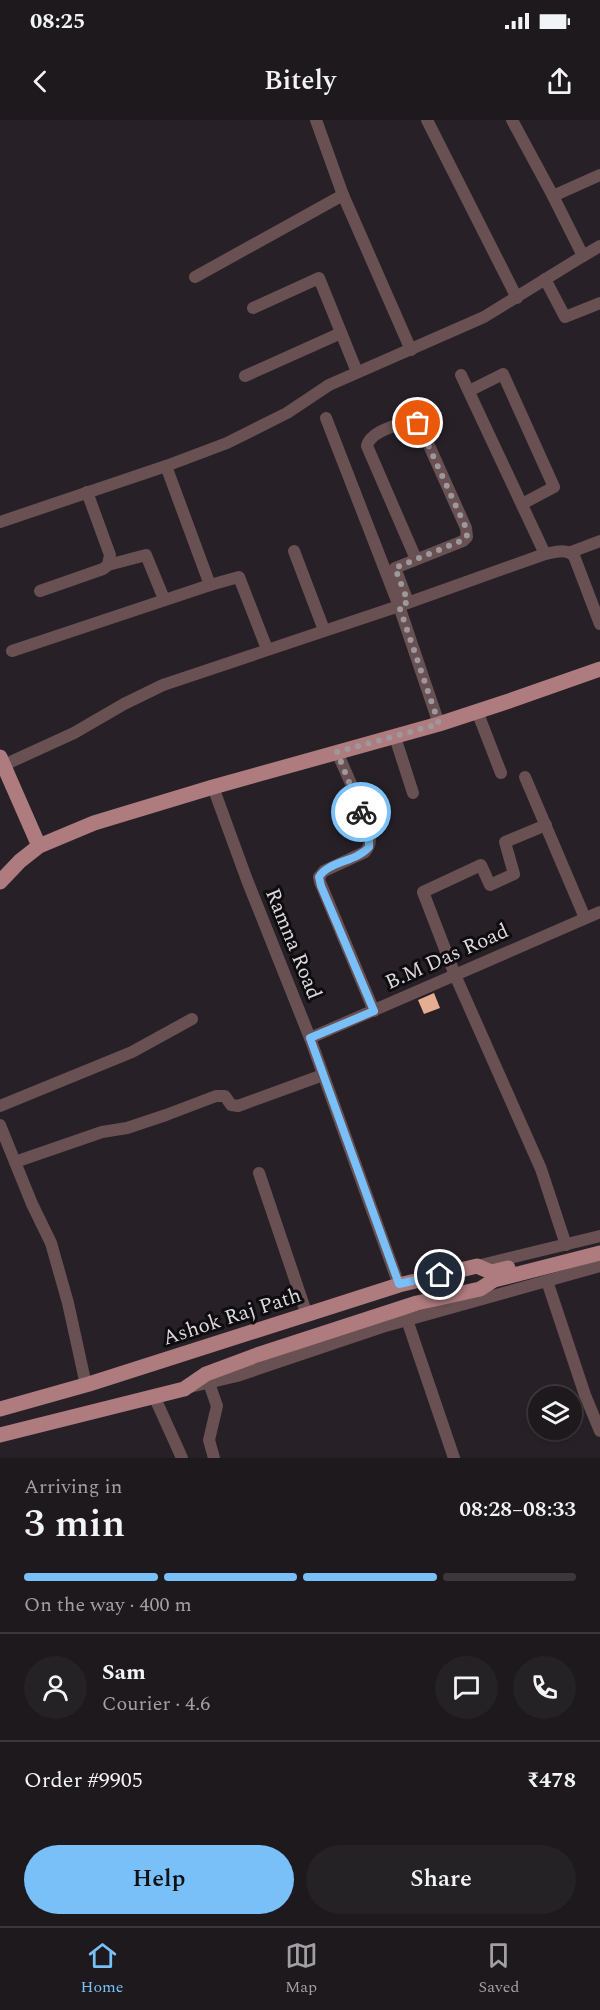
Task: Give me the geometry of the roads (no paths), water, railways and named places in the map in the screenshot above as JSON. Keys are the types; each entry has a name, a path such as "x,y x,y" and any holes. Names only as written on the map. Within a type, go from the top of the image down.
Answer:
{"main road":[{"path":"0,882 20,861 39,846 94,823 439,724 600,669"},
{"path":"2,761 39,846"},
{"name":"Ashok Raj Path","path":"1,1406 80,1387 399,1284 477,1266 491,1272 561,1256 600,1244"},
{"name":"Ashok Raj Path","path":"154,1396 184,1389 267,1351 417,1303 480,1289 494,1280 600,1253"},
{"path":"80,1387 80,1414"},
{"path":"0,1435 154,1396"}],"street":[{"path":"316,120 343,195 411,350"},
{"path":"427,120 517,298"},
{"path":"512,120 584,256"},
{"path":"553,196 600,175"},
{"path":"195,277 343,195"},
{"path":"0,522 227,443 287,413 329,385 484,317 600,246"},
{"path":"254,308 319,278 357,372"},
{"path":"545,279 565,317 600,303"},
{"path":"245,376 341,333"},
{"path":"461,375 545,554"},
{"path":"469,391 503,375 554,487 522,504"},
{"path":"326,418 404,604"},
{"path":"417,559 368,446 368,441 373,436 411,420 418,423 466,528 467,537 463,540 417,559 395,568 439,724"},
{"path":"166,466 210,585"},
{"path":"87,492 110,555 108,565"},
{"path":"2,761 74,733 163,685 545,554 559,551 571,552 600,541"},
{"path":"294,550 324,630"},
{"path":"571,552 577,562 600,624"},
{"path":"40,591 103,569 108,565 146,555 164,599"},
{"path":"12,651 164,599 239,577 267,649"},
{"path":"477,711 501,773"},
{"path":"395,737 413,793"},
{"path":"337,752 361,811 370,842 365,852 324,871 319,877 374,1011"},
{"path":"525,777 585,918"},
{"name":"Ramna Road","path":"213,787 247,880 310,1038 399,1284"},
{"path":"546,825 504,842 514,874 490,885 481,865 423,892 455,975 541,1169 566,1245"},
{"name":"B.M Das Road","path":"310,1038 600,912"},
{"path":"0,1106 132,1052 192,1019"},
{"path":"15,1161 102,1132 127,1128 216,1096 225,1096 231,1105 238,1106 323,1075"},
{"path":"0,1125 5,1149 15,1161 52,1249 68,1303 80,1387"},
{"path":"260,1173 307,1315"},
{"name":"Ashok Raj Path","path":"477,1266 600,1236"},
{"path":"214,1458 209,1440 217,1406 207,1378 237,1376 407,1320 600,1266"},
{"path":"547,1281 585,1395 600,1431"},
{"path":"407,1320 454,1458"},
{"path":"154,1396 182,1458"}]}
